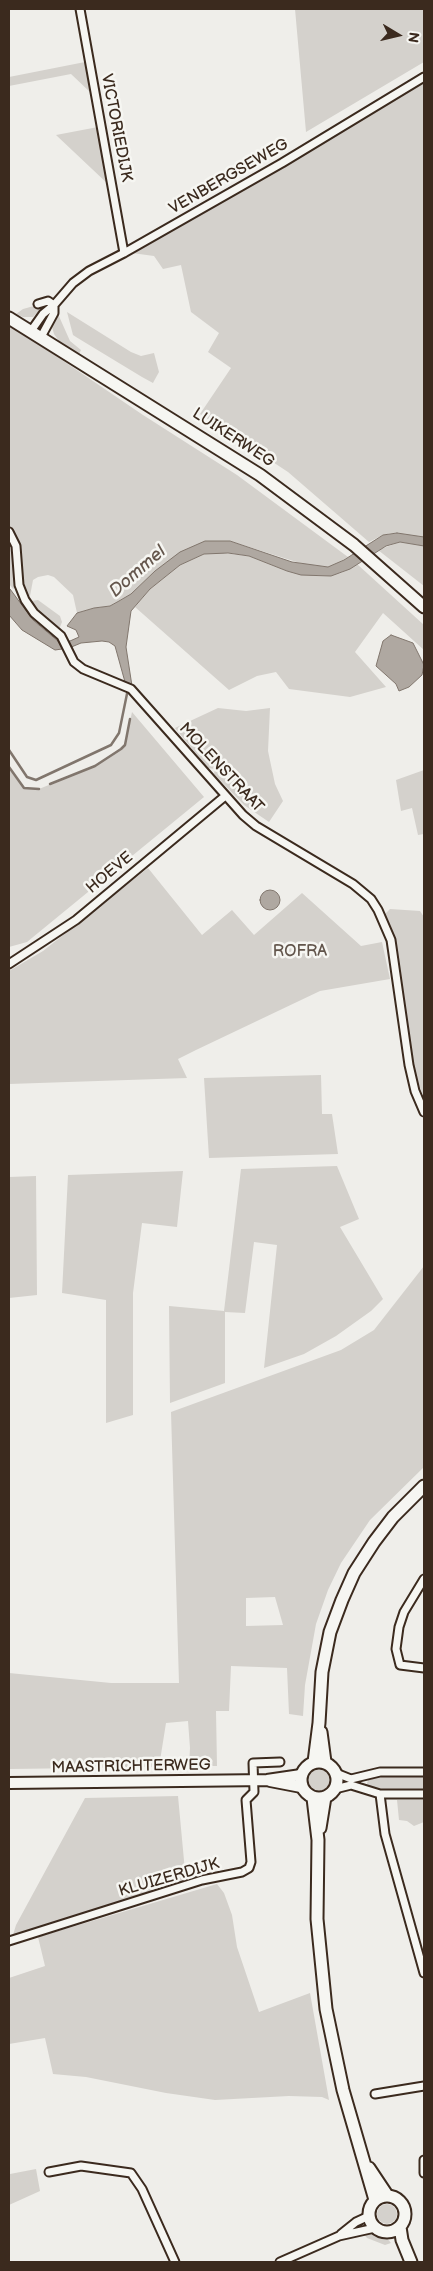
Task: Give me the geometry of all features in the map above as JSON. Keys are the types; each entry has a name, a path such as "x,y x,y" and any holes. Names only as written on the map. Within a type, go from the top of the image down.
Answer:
{"main road":[{"name":"LUIKERWEG","path":"9,318 260,475 354,545 424,607"},
{"path":"319,1762 320,1689 326,1652 342,1600 354,1573 374,1542 393,1517 424,1486"},
{"path":"319,1762 336,1773 337,1784 335,1789 319,1798 308,1796 301,1781 308,1765 319,1762"},
{"name":"MAASTRICHTERWEG","path":"9,1783 301,1781"},
{"path":"319,1798 317,1919 326,2009 343,2090 375,2200"},
{"path":"364,2160 387,2195 398,2199 403,2204 406,2216 400,2227 390,2233"},
{"path":"387,2195 375,2200 371,2204 368,2216 375,2228 390,2233 408,2258"},
{"path":"400,2227 408,2258"}],"street":[{"name":"VICTORIEDIJK","path":"80,9 124,253"},
{"name":"VENBERGSEWEG","path":"36,334 43,314 54,305 73,283 89,270 124,253 424,78"},
{"path":"38,304 48,302 54,305"},
{"name":"VENBERGSEWEG","path":"36,334 54,313 54,305"},
{"name":"MOLENSTRAAT","path":"9,532 16,546 19,585 25,600 34,613 61,636 74,662 83,669 128,688 224,796 256,826 353,884 371,899 391,940 408,1065 415,1091 424,1112"},
{"name":"HOEVE","path":"9,964 76,920 224,796"},
{"path":"424,1579 404,1612 399,1627 396,1649 400,1665 424,1668"},
{"path":"254,1780 253,1762 280,1762"},
{"path":"336,1773 351,1779 380,1772 424,1772"},
{"path":"366,1789 367,1775"},
{"name":"KLUIZERDIJK","path":"9,1941 202,1880 242,1872 249,1868 251,1862 246,1800 254,1792 254,1780"},
{"path":"335,1789 351,1785 366,1789 371,1793 424,1794"},
{"path":"380,1794 385,1834 424,1973"},
{"path":"375,2094 424,2086"},
{"path":"424,2160 424,2172"},
{"path":"49,2172 81,2166 132,2174 142,2189 175,2262"},
{"path":"339,2236 356,2222 368,2216"},
{"path":"280,2262 339,2236 375,2228"}],"green space":[{"path":"295,9 424,9 424,62 306,132"},
{"path":"85,62 91,93 71,74 9,86 9,77"},
{"path":"424,79 424,537 392,533 369,542 288,472 200,414 231,368 208,352 219,333 191,312 181,265 163,269 154,256 132,253"},
{"path":"98,127 109,185 56,135"},
{"path":"41,304 45,305 33,317 23,317 16,314 23,309"},
{"path":"67,312 131,352 141,356 154,353 159,372 153,383 73,335"},
{"path":"58,314 70,341 81,350 79,354 59,341 54,334 52,327"},
{"path":"9,324 143,415 237,475 348,557 328,567 306,565 230,541 155,571 131,594 110,606 77,613 73,595 54,577 48,575 33,580 30,596 25,595 21,582 19,545 9,529"},
{"path":"9,537 14,550 16,586 13,589 9,584"},
{"path":"400,542 424,546 424,586 378,550"},
{"path":"215,552 249,556 287,571 318,576 341,573 357,564 424,625 424,650 383,613 355,652 386,687 350,697 289,689 276,672 257,676 229,690 135,607 150,589 180,565 204,554"},
{"path":"38,600 60,616 62,622 60,627 56,628 35,609 31,601"},
{"path":"218,708 246,711 270,708 268,751 275,784 283,801 269,822 244,805 214,774 215,769 208,768 175,728"},
{"path":"132,712 204,797 27,942 9,947 9,767 24,788 39,789 95,766 125,745"},
{"path":"424,770 424,834 418,835 412,808 401,811 396,780"},
{"name":"ROFRA","path":"148,868 202,935 232,910 254,935 302,893 361,946 382,942 390,979 320,991 196,1050 178,1059 187,1078 9,1084 9,971 43,951"},
{"path":"390,909 420,911 424,917 424,1097 413,1071 393,938 384,915"},
{"path":"321,1075 322,1114 332,1114 338,1154 209,1158 204,1078"},
{"path":"337,1166 359,1219 340,1227 383,1299 371,1311 336,1336 304,1354 264,1368 277,1245 254,1242 245,1313 225,1312 225,1383 170,1403 169,1306 224,1311 241,1169"},
{"path":"183,1171 177,1227 142,1223 133,1293 133,1415 106,1423 106,1300 62,1293 68,1175"},
{"path":"36,1176 37,1295 9,1298 9,1177"},
{"path":"424,1266 424,1467 370,1520 341,1563 328,1590 316,1624 305,1685 303,1716 289,1714 287,1668 231,1666 229,1711 216,1711 217,1766 189,1766 188,1721 166,1723 159,1767 9,1769 9,1673 111,1683 179,1683 171,1412 341,1350 374,1330","holes":["275,1597 283,1625 246,1626 246,1598"]},
{"path":"319,1769 327,1772 330,1780 327,1788 319,1791 311,1788 308,1780 311,1772"},
{"path":"376,1774 424,1774 424,1792 377,1792 368,1788 367,1783 369,1778"},
{"path":"178,1796 186,1882 13,1935 16,1925 85,1798"},
{"path":"397,1800 424,1800 424,1822 414,1826 407,1821 399,1820"},
{"path":"217,1884 224,1893 232,1915 237,1947 259,2012 310,1993 329,2100 322,2097 289,2096 215,2100 166,2093 86,2077 53,2074 45,2038 9,2044 9,1978 45,1966 38,1937"},
{"path":"36,2169 40,2191 9,2205 9,2170 10,2174"},
{"path":"383,2204 391,2204 397,2210 397,2218 391,2224 383,2224 377,2218 377,2210"},
{"path":"370,2232 386,2237 391,2243 385,2245 367,2238 363,2233"}],"shaded area":[{"path":"397,533 424,537 424,546 400,542 386,546 350,569 331,576 301,575 249,556 228,553 204,554 180,565 150,589 131,611 126,647 132,686 125,682 115,646 109,642 81,643 69,648 55,650 22,630 9,615 10,589 33,620 59,642 70,641 79,637 76,630 67,626 77,613 110,606 119,601 131,594 155,571 180,552 205,541 230,541 292,562 328,567 344,560 383,535"},
{"path":"391,635 413,643 424,665 422,675 409,687 399,691 396,684 376,666 383,641"},
{"path":"266,890 274,890 280,896 280,904 274,910 266,910 260,904 260,896"}],"waterway":[{"path":"9,750 27,777 36,780 111,745 119,733 129,684"},
{"path":"50,784 95,766 121,749 125,745 130,719"},
{"path":"9,767 24,788 39,789"}],"water label":[{"name":"Dommel","path":"138,572"}]}
